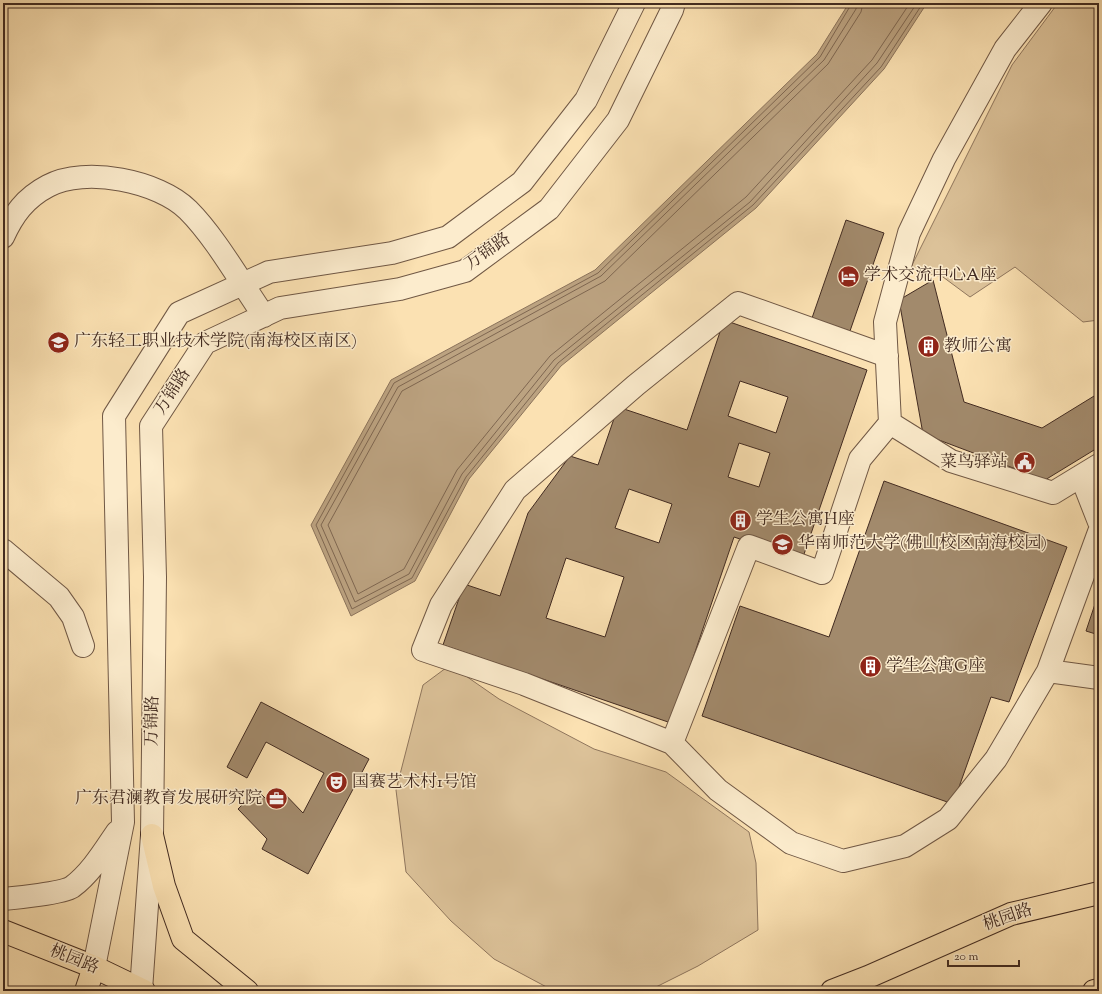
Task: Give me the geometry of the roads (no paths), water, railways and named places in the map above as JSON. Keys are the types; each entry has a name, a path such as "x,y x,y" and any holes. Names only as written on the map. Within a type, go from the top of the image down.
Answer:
{"main road":[{"path":"152,835 164,886 183,939 247,991"},
{"name":"桃园路","path":"832,991 868,977 1011,914 1099,893"},
{"name":"桃园路","path":"3,931 94,967 142,991"},
{"path":"86,991 94,967"},
{"path":"1094,991 1099,990"}],"street":[{"name":"万锦路","path":"94,967 123,822 114,416 179,313 269,272 392,253 448,237 522,182 586,100 634,3"},
{"name":"万锦路","path":"142,991 152,835 155,577 151,426 205,343 280,308 400,289 465,271 548,209 618,120 672,10 674,3"},
{"path":"672,743 749,546 822,573 860,459 890,423 886,322 909,233 944,159 1005,49 1041,3"},
{"path":"3,237 12,216 28,199 49,185 72,179 104,177 132,181 158,190 187,209 205,230 264,316"},
{"path":"887,356 738,303 636,385 515,490 440,605 423,650 524,684 672,743 718,790 791,843 843,861 905,846 948,819 996,759 1048,671 1099,532"},
{"path":"890,423 950,461 1053,493 1090,470 1099,522"},
{"path":"3,550 59,597 73,617 83,646"},
{"path":"1048,671 1099,678"},
{"path":"3,899 26,898 71,888 95,864 123,822"}],"water":[{"path":"849,3 927,3 884,69 756,208 561,366 469,479 415,581 351,616 311,525 391,380 595,270 817,54"}],"place":[{"name":"学术交流中心A座","path":"848,276"},
{"name":"广东轻工职业技术学院(南海校区南区)","path":"59,342"},
{"name":"教师公寓","path":"929,347"},
{"name":"菜鸟驿站","path":"1024,463"},
{"name":"学生公寓H座","path":"741,520"},
{"name":"华南师范大学(佛山校区南海校园)","path":"783,544"},
{"name":"学生公寓G座","path":"870,667"},
{"name":"国赛艺术村1号馆","path":"337,783"},
{"name":"广东君澜教育发展研究院","path":"277,799"}]}
